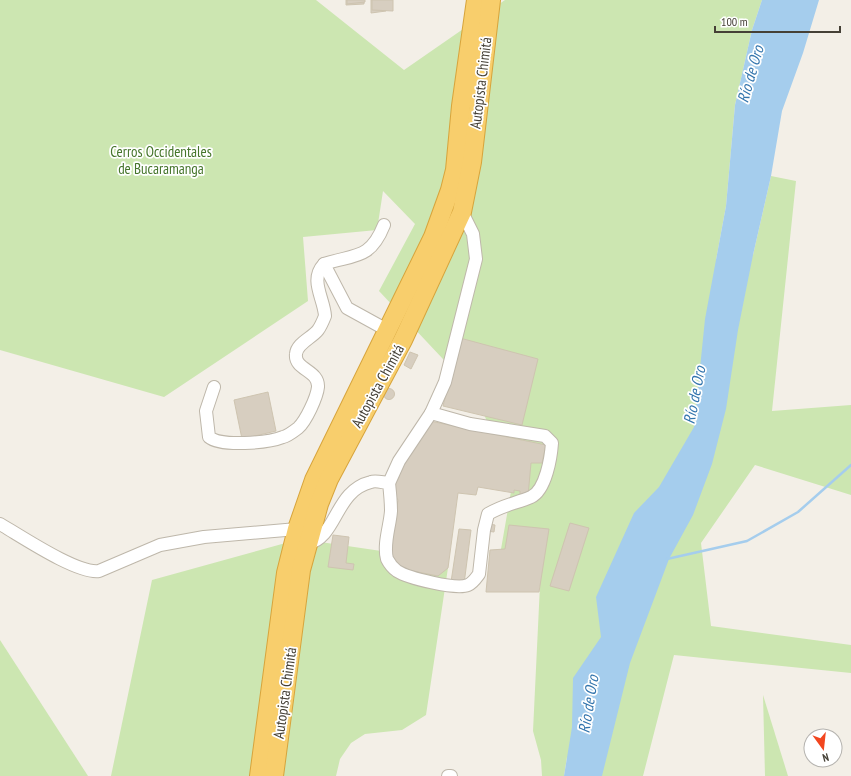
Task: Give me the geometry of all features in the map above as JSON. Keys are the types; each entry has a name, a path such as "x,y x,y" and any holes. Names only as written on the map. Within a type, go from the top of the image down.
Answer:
{"highway":[{"name":"Autopista Chimitá","path":"259,776 286,574 297,529 314,480 433,237 450,190 455,170 461,106 476,0"},
{"name":"Autopista Chimitá","path":"274,776 301,570 307,544 319,504 335,466 403,340 462,212 472,162 491,0"}],"lane":[{"path":"431,412 470,424 545,436 549,438 552,443 551,459 538,492 533,496 502,506 488,514 484,530 479,574 475,580 468,585 458,586 404,574 396,570 387,560 386,548 391,511 390,483 399,460 431,412 445,382 458,336 476,259 472,234 462,212"},
{"path":"214,387 206,411 209,437 213,440 218,442 249,443 282,438 299,427 314,403 318,386 315,375 298,362 296,355 297,349 317,331 325,316 317,283 318,274 324,264 358,256 369,250 379,237 384,225"},
{"path":"324,264 347,308 387,330"},
{"path":"307,544 319,541 327,532 336,512 354,490 372,482 390,483"},
{"path":"0,524 88,572 99,571 160,545 204,537 297,529"}],"green space":[{"name":"Cerros Occidentales de Bucaramanga","path":"0,0 316,0 404,70 505,0 762,0 752,30 735,105 726,206 716,260 753,255 771,176 796,181 772,411 851,405 851,495 755,465 701,543 711,626 851,645 851,673 674,655 643,776 597,776 567,757 564,776 542,776 541,760 533,731 540,585 496,578 513,480 474,392 379,291 415,224 383,191 377,230 303,237 308,301 164,397 0,350"},
{"path":"300,539 449,561 426,715 402,730 365,734 351,743 340,759 336,776 111,776 152,580"},
{"path":"0,640 88,776 0,776"},
{"path":"763,695 788,776 765,776"}],"water":[{"name":"Río de Oro","path":"762,0 819,0 803,53 782,111 771,176 738,330 726,409 712,464 693,515 669,559 630,663 602,776 564,776 572,727 573,678 601,637 596,597 634,513 659,487 694,427 705,319 726,206 735,105 752,30"}],"building":[{"path":"346,0 364,0 364,4 346,5"},
{"path":"347,0 365,0 365,2 347,4"},
{"path":"371,0 386,0 386,11 371,13"},
{"path":"372,0 393,0 393,11 372,10"},
{"path":"460,338 538,359 522,425 443,406"},
{"path":"410,352 418,355 411,369 404,365"},
{"path":"389,388 393,390 395,394 393,398 389,400 385,398 383,394 385,390"},
{"path":"268,392 276,431 242,439 234,400"},
{"path":"430,421 546,445 542,463 531,463 528,496 520,495 520,491 514,490 514,493 478,487 476,495 458,493 448,568 438,576 402,569 390,555 398,500 392,490 399,477 401,468"},
{"path":"570,523 589,528 569,591 550,586"},
{"path":"489,524 495,525 494,532 487,531"},
{"path":"509,525 549,529 539,592 486,592 490,550 505,549"},
{"path":"459,529 471,530 464,584 451,582"},
{"path":"333,535 349,537 346,563 354,564 353,570 328,567"}],"waterway":[{"path":"667,559 747,541 798,512 851,465"}]}
